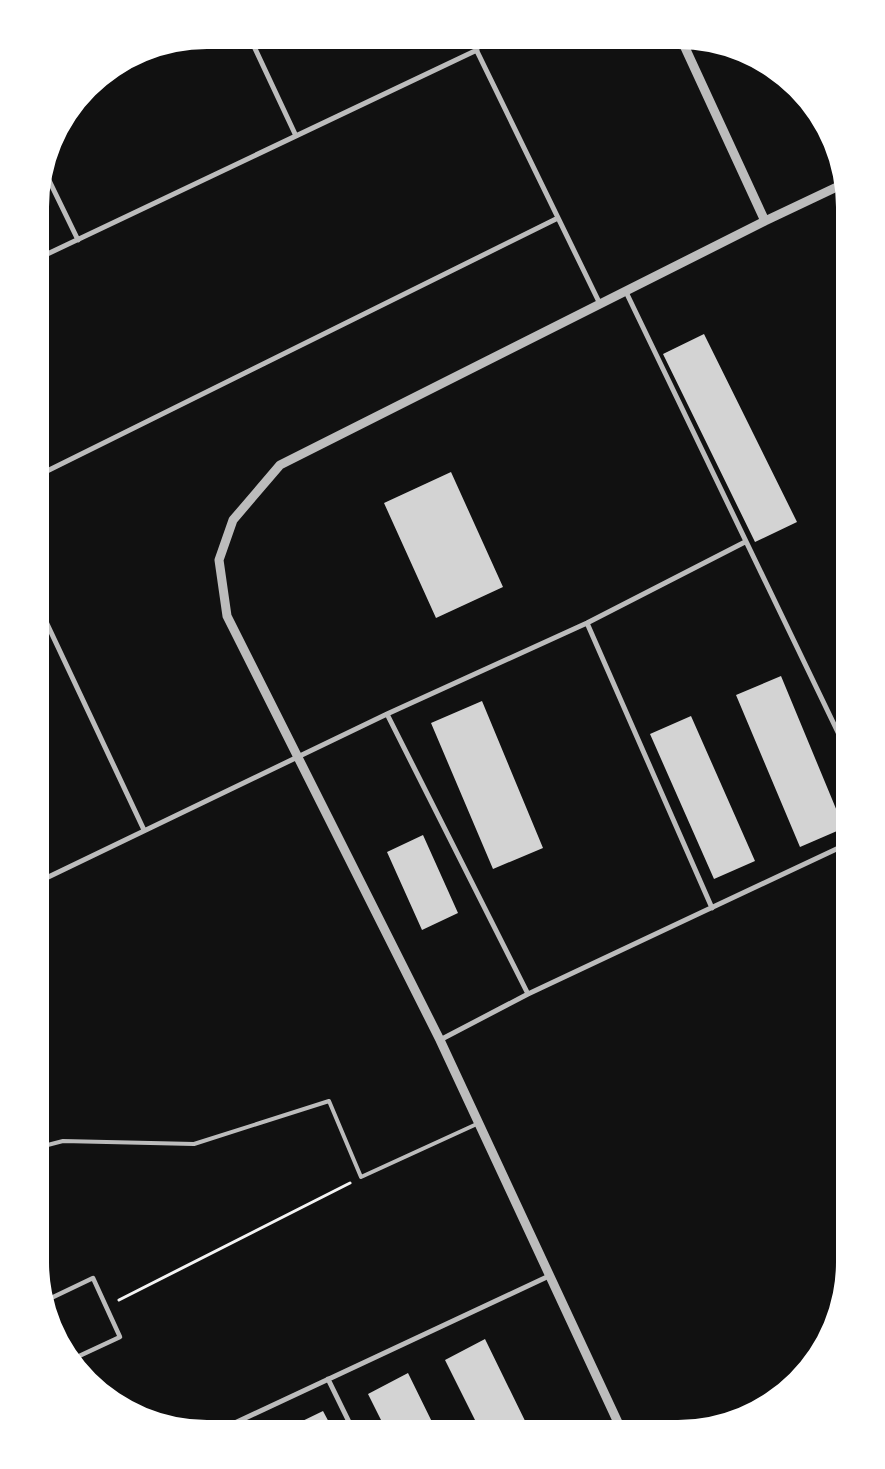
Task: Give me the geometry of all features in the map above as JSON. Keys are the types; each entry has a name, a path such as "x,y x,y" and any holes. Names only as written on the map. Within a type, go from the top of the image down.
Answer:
{"street":[{"path":"255,49 296,136"},
{"path":"686,49 765,221"},
{"path":"49,253 477,50 600,304"},
{"path":"51,183 78,240"},
{"path":"618,1420 440,1040 227,616 219,560 233,520 280,465 765,221 835,188"},
{"path":"49,470 558,218"},
{"path":"626,292 836,729"},
{"path":"49,877 387,714 587,623 745,542"},
{"path":"587,623 712,908"},
{"path":"49,628 144,830"},
{"path":"387,714 528,994"},
{"path":"440,1040 528,994 836,849"},
{"path":"241,1420 549,1276"},
{"path":"53,1297 93,1278 120,1337 79,1356"},
{"path":"328,1379 348,1420"}],"lane":[{"path":"49,1145 63,1141 194,1144 329,1101 361,1177 479,1123"}],"path":[{"path":"106,1307 361,1177"}],"building":[{"path":"704,334 797,522 755,542 663,354"},
{"path":"451,472 503,587 436,618 384,503"},
{"path":"781,676 836,809 836,831 800,847 736,695"},
{"path":"482,701 543,848 493,869 431,723"},
{"path":"691,716 755,861 714,879 650,734"},
{"path":"423,835 458,913 422,930 387,852"},
{"path":"485,1339 525,1420 475,1420 445,1360"},
{"path":"408,1373 431,1420 381,1420 368,1394"},
{"path":"323,1411 328,1420 304,1420"}]}
